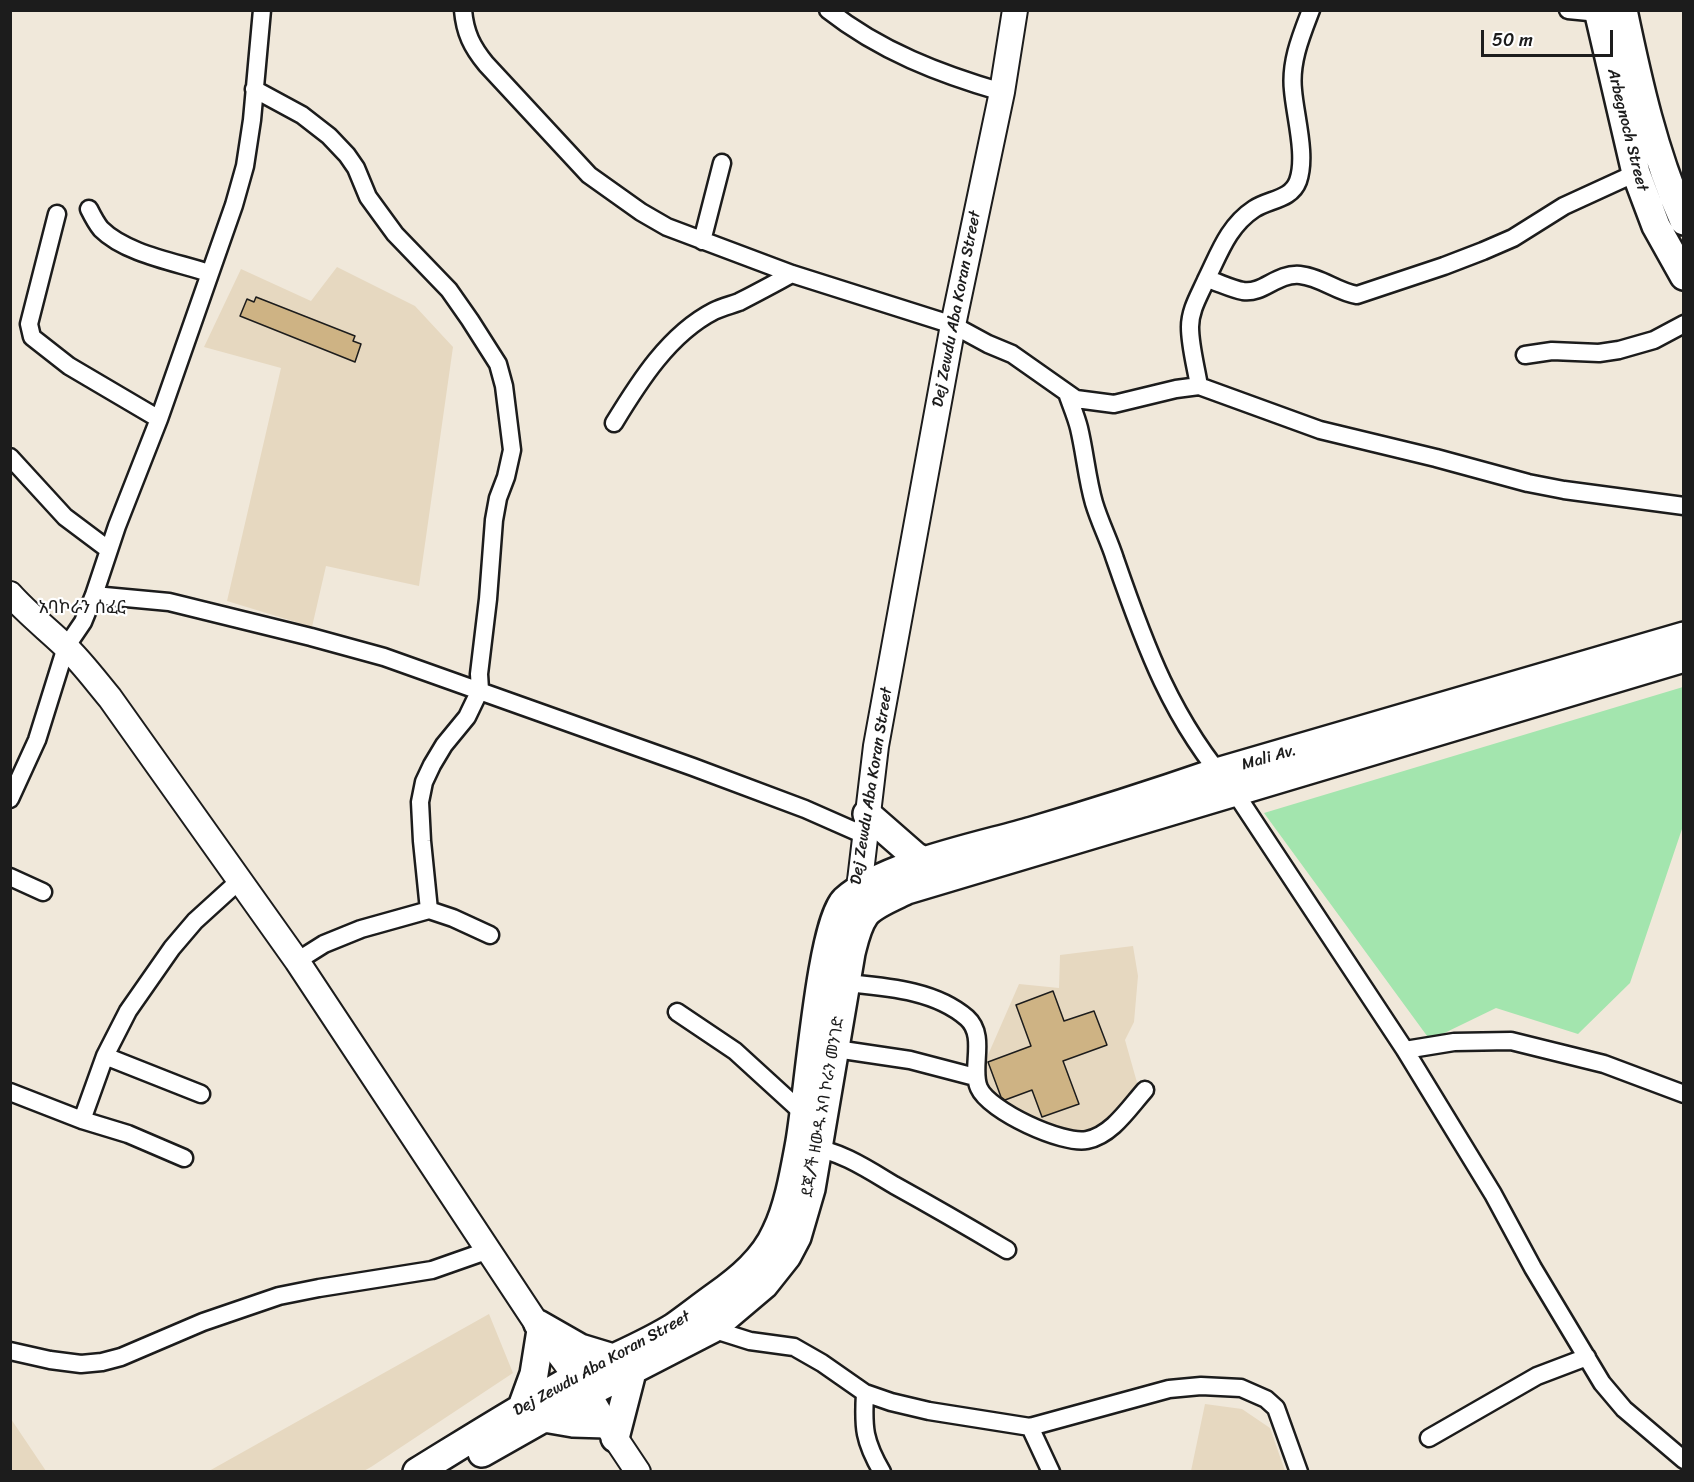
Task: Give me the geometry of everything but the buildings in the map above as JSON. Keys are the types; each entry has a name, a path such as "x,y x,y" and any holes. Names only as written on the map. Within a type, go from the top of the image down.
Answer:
{"main road":[{"name":"Dej Zewdu Aba Koran Street","path":"417,1472 622,1365 737,1281 752,1267 776,1233 791,1185 809,1147 804,1114 821,985 829,943 840,905 862,902 866,824 876,746 953,325 1002,92 1015,10"},
{"name":"Arbegnoch Street","path":"1607,11 1635,173 1656,226 1683,276"},
{"name":"Arbegnoch Street","path":"1607,11 1641,95 1665,176 1683,221"},
{"path":"10,594 66,647 110,698 297,961 638,1472"},
{"name":"Mali Av.","path":"862,902 886,900 907,890 1226,782 1683,636"},
{"name":"Mali Av.","path":"862,902 874,881 924,861 1143,798 1226,782 1457,727 1683,658"},
{"path":"866,824 924,861"},
{"name":"ደጃ/ች ዘውዱ አባ ኮራን መንገድ","path":"622,1365 712,1329 764,1285 787,1256 797,1237 811,1189 809,1147 836,1049 846,982 862,902"},
{"path":"540,1327 580,1348 622,1365 610,1431"},
{"path":"533,1413 534,1374 540,1327"},
{"path":"450,1472 533,1413 610,1431"}],"street":[{"path":"10,799 37,740 66,647 83,622 94,595 234,205 245,166 252,120 262,10"},
{"path":"464,10 465,26 474,50 540,124 589,175 650,217 667,227 792,274 953,325 1012,354 1072,396 1114,404 1176,389 1199,386 1320,430 1517,480 1564,490 1683,506"},
{"path":"828,10 860,33 894,52 962,80 1002,92"},
{"path":"1199,386 1190,329 1191,312 1219,249 1241,218 1262,205 1291,194 1299,181 1301,167 1293,88 1294,67 1297,47 1311,10"},
{"path":"1568,10 1607,11"},
{"path":"254,88 302,115 329,136 346,155 356,168 368,197 395,234 449,290 498,364 507,404 512,450 494,520 479,674 480,690 467,717 444,745 424,782 420,802 429,910"},
{"path":"702,241 722,164"},
{"path":"1207,279 1244,291 1259,289 1284,275 1302,275 1325,282 1345,293 1357,295 1482,251 1513,237 1564,206 1635,173"},
{"path":"89,209 100,228 118,242 144,253 209,273"},
{"path":"57,214 28,324 32,337 69,366 159,419"},
{"path":"614,423 640,380 659,357 693,325 714,311 738,302 792,274"},
{"path":"1525,355 1551,351 1599,353 1619,350 1654,340 1683,324"},
{"path":"1072,396 1099,519 1143,641 1169,698 1191,736 1226,782 1405,1050 1493,1194 1533,1268 1602,1383 1624,1409 1683,1460"},
{"path":"10,457 65,517 109,550"},
{"path":"94,595 169,602 384,657 805,809 866,824"},
{"path":"10,877 43,892"},
{"path":"82,1120 105,1056 128,1011 172,948 195,921 238,881"},
{"path":"297,961 324,944 361,929 429,910 490,935"},
{"path":"846,982 888,987 924,996 950,1007 969,1020 977,1038 978,1057 975,1077 980,1091 999,1111 1053,1135 1086,1141 1108,1132 1145,1090"},
{"path":"678,1012 735,1051 804,1114"},
{"path":"1405,1050 1454,1042 1511,1041 1604,1064 1683,1094"},
{"path":"836,1049 910,1060 975,1077"},
{"path":"105,1056 201,1094"},
{"path":"10,1092 82,1120 128,1134 184,1158"},
{"path":"809,1147 870,1171 1007,1250"},
{"path":"10,1351 81,1364 102,1362 121,1357 203,1322 279,1296 432,1270 489,1250"},
{"path":"712,1329 750,1341 794,1347 865,1393 929,1411 1030,1427 1169,1389 1202,1386 1241,1388 1266,1400 1276,1408 1299,1472"},
{"path":"1429,1438 1537,1376 1587,1357"},
{"path":"865,1393 864,1433 870,1452 882,1472"},
{"path":"1030,1427 1051,1472"}],"shaded area":[{"path":"337,267 415,306 453,347 419,586 326,566 312,627 227,601 281,368 204,347 241,269 311,301"},
{"path":"1133,946 1138,976 1134,1022 1125,1040 1138,1086 1120,1124 1081,1140 974,1087 1019,984 1059,988 1060,955"},
{"path":"489,1314 513,1373 371,1467 362,1472 209,1471"},
{"path":"1205,1404 1242,1409 1270,1428 1285,1471 1191,1471"},
{"path":"11,1419 46,1471 11,1471"}],"green space":[{"path":"1683,687 1683,826 1630,983 1578,1034 1496,1008 1430,1040 1264,813"}],"district":[{"name":"አባኮራን ሰፈር","path":"82,608"}]}
